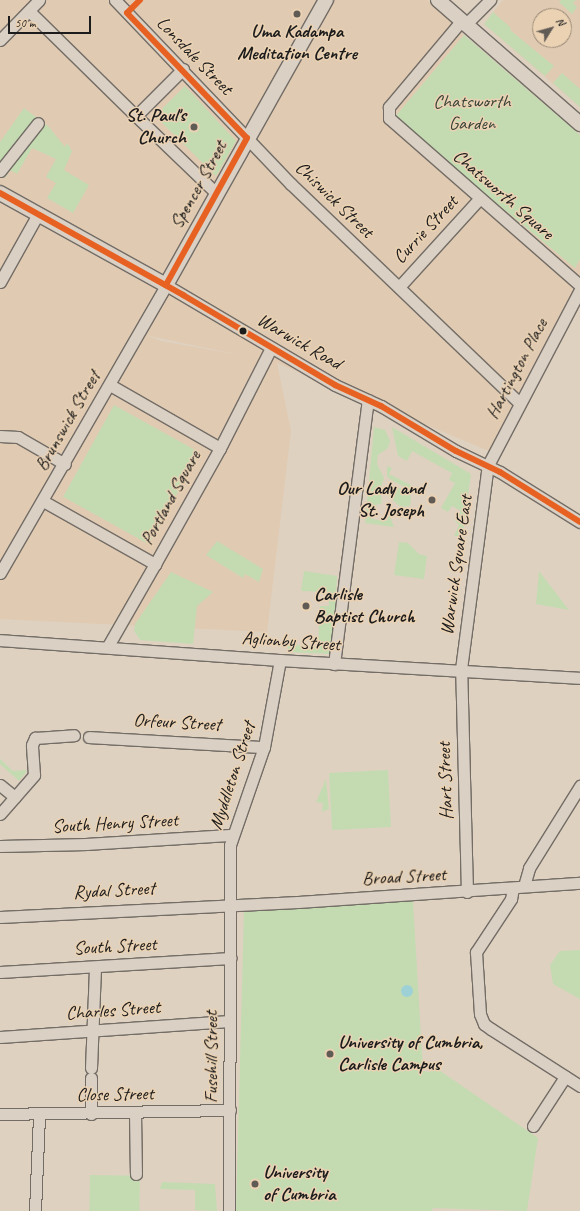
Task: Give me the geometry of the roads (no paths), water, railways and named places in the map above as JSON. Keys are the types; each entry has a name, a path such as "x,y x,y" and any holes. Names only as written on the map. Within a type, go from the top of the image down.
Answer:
{"main road":[{"name":"Spencer Street","path":"166,286 247,138 326,0"},
{"path":"438,0 580,124"},
{"name":"Warwick Road","path":"0,193 166,286"}],"street":[{"path":"0,40 39,0"},
{"name":"Lonsdale Street","path":"115,0 247,138"},
{"name":"Chatsworth Square","path":"490,0 465,22 389,107 389,118 580,285"},
{"path":"29,11 217,194"},
{"path":"136,116 183,70"},
{"path":"0,171 38,123"},
{"name":"Chiswick Street","path":"247,138 291,184 399,287 455,344 519,403"},
{"name":"Currie Street","path":"399,287 480,198"},
{"path":"0,282 38,214"},
{"name":"Warwick Road","path":"166,286 271,348 368,400 456,451 488,465 580,522"},
{"name":"Brunswick Street","path":"0,573 65,464 166,286"},
{"name":"Hartington Place","path":"488,465 519,403 580,290"},
{"path":"220,448 271,348"},
{"name":"Portland Square","path":"43,501 155,564 220,448 110,385"},
{"path":"334,664 368,400"},
{"path":"0,436 18,437 65,464"},
{"name":"Warwick Square East","path":"461,669 488,465"},
{"path":"108,646 155,564"},
{"name":"Aglionby Street","path":"0,640 108,646 334,664 461,669 580,678"},
{"name":"Myddleton Street","path":"231,903 232,835 264,747 280,660"},
{"name":"Hart Street","path":"461,669 467,892"},
{"path":"0,814 34,775 32,745 35,738 74,736"},
{"name":"Orfeur Street","path":"89,737 264,747"},
{"path":"0,785 15,797"},
{"path":"524,886 529,868 580,786"},
{"name":"South Henry Street","path":"0,846 80,844 232,835"},
{"name":"Broad Street","path":"231,903 467,892 524,886 580,883"},
{"path":"512,888 511,899 476,952 480,1014 484,1024 580,1086"},
{"name":"Rydal Street","path":"0,917 231,903"},
{"name":"Fusehill Street","path":"229,1211 229,1021 231,903"},
{"name":"South Street","path":"0,972 231,958"},
{"path":"91,1114 95,967"},
{"name":"Charles Street","path":"0,1038 94,1029 229,1021"},
{"path":"533,1126 565,1077"},
{"name":"Close Street","path":"0,1114 91,1114 230,1110"},
{"path":"135,1112 136,1174"},
{"path":"35,1211 39,1114"}],"water":[{"path":"405,985 409,985 413,991 409,997 405,997 401,993 401,989"}],"place":[{"name":"Uma Kadampa Meditation Centre","path":"297,14"},
{"name":"St. Paul's Church","path":"194,127"},
{"name":"Our Lady and St. Joseph","path":"432,500"},
{"name":"Carlisle Baptist Church","path":"306,606"},
{"name":"University of Cumbria, Carlisle Campus","path":"330,1054"},
{"name":"University of Cumbria","path":"255,1184"}],"park label":[{"name":"Chatsworth Garden","path":"472,113"}]}
